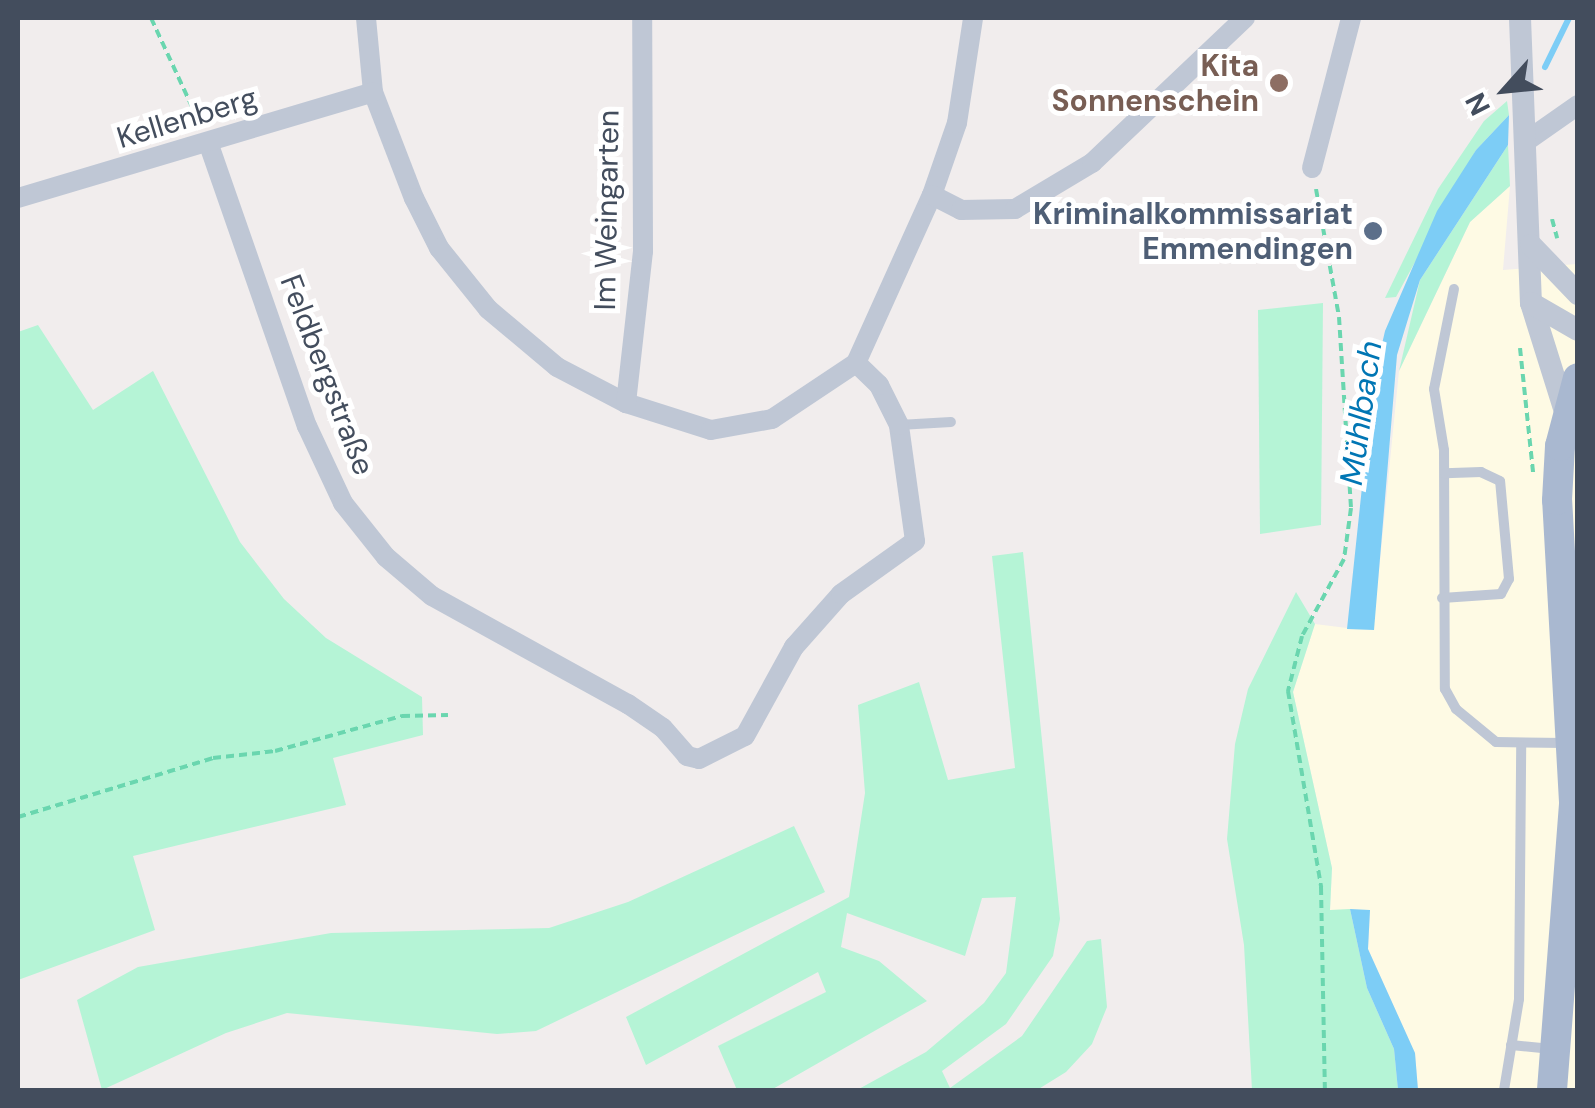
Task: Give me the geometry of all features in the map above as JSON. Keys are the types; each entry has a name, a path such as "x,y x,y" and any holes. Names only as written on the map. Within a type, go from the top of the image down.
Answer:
{"main road":[{"path":"1552,1090 1573,866 1572,743 1557,500 1566,415 1578,378"}],"street":[{"path":"366,18 373,92 439,248 488,309 521,343 626,403 689,427 746,428 801,404 856,362 932,194 957,123 974,18"},
{"name":"Im Weingarten","path":"626,403 643,251 642,18"},
{"path":"932,194 961,210 1014,209 1092,163 1245,18"},
{"path":"1312,168 1352,18"},
{"path":"1520,18 1532,303 1566,415"},
{"name":"Kellenberg","path":"18,198 209,145 373,92"},
{"path":"1528,140 1578,105"},
{"name":"Feldbergstraße","path":"209,145 307,426 354,517 386,557 432,596 628,704 663,728 686,756 699,759 745,736 806,634 841,594 915,541 900,425"},
{"path":"1531,245 1578,294"},
{"path":"1532,303 1578,330"},
{"path":"856,362 879,386 900,425"}],"lane":[{"path":"1454,289 1434,389 1445,473 1445,689 1476,729 1496,742 1521,746 1572,743"},
{"path":"900,425 952,422"},
{"path":"1442,598 1501,594 1508,579 1500,481 1481,472 1445,473"},
{"path":"1504,1090 1524,896 1521,746"},
{"path":"1511,1046 1558,1049"}],"path":[{"path":"152,18 209,145"},
{"path":"1312,168 1340,317 1351,508 1344,558 1302,636 1288,691 1322,887 1325,1090"},
{"path":"18,817 213,758 275,752 402,716 448,715"}],"shaded area":[{"path":"1510,186 1503,270 1577,264 1577,1090 1418,1090 1415,1053 1368,949 1370,910 1330,910 1332,868 1293,692 1315,624 1347,628 1376,601 1399,371 1470,222"}],"green space":[{"path":"1507,101 1509,115 1476,150 1396,297 1385,298 1438,189 1484,121"},
{"path":"1508,145 1510,186 1470,222 1399,371 1420,280"},
{"path":"1323,303 1321,525 1260,534 1258,310"},
{"path":"38,325 93,410 153,371 240,542 284,599 326,638 422,697 423,735 333,758 346,805 133,856 155,930 18,980 18,332"},
{"path":"1023,552 1060,919 1053,956 1006,1024 942,1071 950,1088 1022,1036 1087,941 1101,939 1107,1007 1092,1044 1066,1072 1037,1090 857,1090 926,1052 984,1003 1006,973 1016,897 982,898 965,956 847,913 841,947 879,961 927,1001 771,1090 737,1090 718,1046 826,992 818,972 646,1065 626,1017 849,897 865,793 858,705 919,682 948,780 1015,768 992,556"},
{"path":"1296,592 1315,624 1293,692 1332,868 1330,910 1350,909 1367,988 1394,1049 1398,1090 1252,1090 1244,945 1227,839 1235,744 1248,689"},
{"path":"794,826 825,892 536,1031 497,1034 287,1013 226,1033 102,1090 77,1000 138,967 331,933 549,928 628,902"}],"water":[{"path":"1509,115 1508,145 1420,280 1397,355 1374,630 1347,629 1373,383 1385,331 1437,211 1476,150"},
{"path":"1350,909 1370,910 1368,949 1415,1053 1418,1090 1398,1090 1394,1049 1367,988"}],"waterway":[{"name":"Mühlbach","path":"1545,67 1569,18"}],"place":[{"name":"Kita Sonnenschein","path":"1279,83"},
{"name":"Kriminalkommissariat Emmendingen","path":"1373,231"}]}
